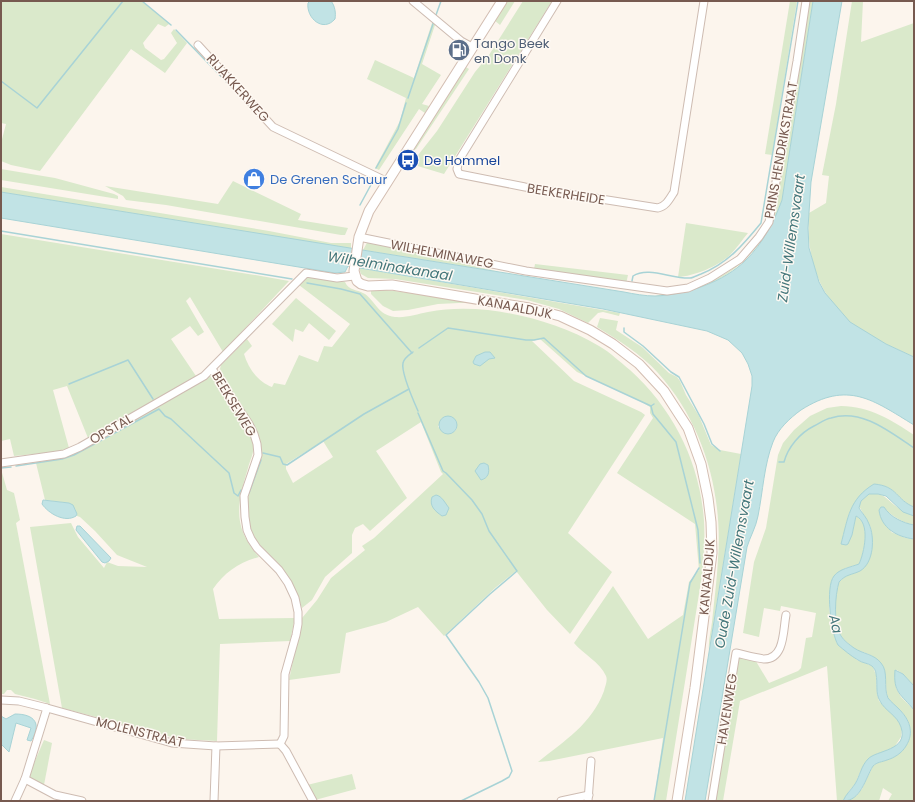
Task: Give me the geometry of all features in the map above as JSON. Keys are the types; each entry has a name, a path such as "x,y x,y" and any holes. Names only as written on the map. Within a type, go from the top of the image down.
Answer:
{"main road":[{"path":"354,274 359,237 369,211 502,1"},
{"name":"KANAALDIJK","path":"354,274 357,281 368,286 392,285 515,305 546,311 560,316 596,333 639,364 664,391 688,428 700,464 708,498 711,522 712,553 695,688 677,801"}],"street":[{"path":"413,1 461,40 472,47"},
{"name":"BEEKERHEIDE","path":"557,1 459,160 457,169 459,174 525,187 658,208 663,207 668,202 674,192 704,1"},
{"name":"PRINS HENDRIKSTRAAT","path":"526,271 667,291 688,288 710,278 740,259 759,237 769,222 806,1"},
{"name":"RIJAKKERWEG","path":"198,45 273,128 388,182"},
{"name":"WILHELMINAWEG","path":"359,237 526,271"},
{"name":"BEEKSEWEG","path":"280,744 284,736 285,674 296,636 298,612 295,598 288,583 279,570 251,539 247,530 244,496 258,455 257,444 249,424 212,369 306,273 337,278 354,274"},
{"name":"OPSTAL","path":"1,463 64,454 80,447 204,376 212,369"},
{"name":"HAVENWEG","path":"712,801 736,653 764,658 772,658 777,655 780,648 786,615"},
{"name":"MOLENSTRAAT","path":"1,700 19,701 47,708 172,743 216,746 280,744"},
{"path":"16,801 25,779 47,708"},
{"path":"280,744 286,751 313,801"},
{"path":"214,801 216,746"},
{"path":"561,801 588,798 591,761"},
{"path":"25,779 55,795 82,801"}],"green space":[{"path":"1,1 142,1 169,24 165,27 158,24 143,43 145,48 161,60 164,59 177,43 171,33 174,29 187,43 165,73 131,49 40,171 11,165 1,161 1,143 6,124 1,123"},
{"path":"506,1 515,1 500,25 494,20"},
{"path":"523,1 552,1 444,174 411,164 437,131 475,72 489,55"},
{"path":"790,1 797,1 772,155 765,154"},
{"path":"807,1 813,1 782,200 773,221 750,255 735,269 718,279 699,288 679,293 656,296 664,293 692,289 719,278 743,260 764,233"},
{"path":"852,1 863,1 861,42 914,23 914,357 871,336 849,322 838,310 821,285 809,244 809,213 826,203 829,176 822,175 836,104"},
{"path":"433,20 436,22 422,64 441,75 422,104 429,106 425,113 419,109 379,170 375,168 400,121 406,98 367,79 375,60 414,78"},
{"path":"464,66 469,69 414,150 413,148"},
{"path":"1,169 55,178 114,194 118,196 118,199 1,180"},
{"path":"233,181 301,214 298,220 348,228 345,235 166,205 126,200 123,196 105,186 218,204"},
{"path":"1,187 269,231 331,243 351,243 351,249 1,192"},
{"path":"686,223 748,233 730,255 719,263 698,273 678,277"},
{"path":"1,234 289,281 223,352 190,297 186,301 204,332 198,336 190,326 171,339 196,376 88,438 67,386 53,390 69,448 55,452 14,456 10,439 1,441"},
{"path":"368,241 500,272 363,250"},
{"path":"535,264 628,275 626,284 534,269"},
{"path":"359,268 620,313 619,316 603,312 598,313 588,323 559,309 527,300 395,279 368,278 361,274"},
{"path":"307,277 345,282 349,287 362,292 369,297 385,314 395,317 443,310 473,309 503,312 545,322 586,339 608,352 630,370 659,402 682,438 690,458 697,478 704,521 702,575 666,801 654,801 663,738 538,762 585,723 599,703 606,684 606,676 600,666 574,643 613,586 648,639 683,615 689,582 699,570 695,524 617,473 653,418 650,413 650,407 577,372 540,339 532,341 574,381 645,415 568,533 612,572 570,634 547,610 516,571 495,588 444,636 418,607 386,622 346,633 340,673 289,680 302,618 317,600 331,578 365,550 362,546 374,538 443,474 421,422 376,451 407,498 370,531 363,524 355,528 352,535 352,553 325,577 312,600 302,608 294,588 283,569 257,541 250,526 247,506 259,455 260,444 258,434 219,373 221,365 247,339 252,346 244,354 248,364 254,374 262,382 272,387 274,383 285,385 299,355 318,362 324,346 332,347 350,324 299,285","holes":["442,418 457,426 456,430 452,433 438,427","323,441 333,457 293,483 286,469 286,464"]},
{"path":"379,289 480,302 438,304 408,310 393,311 383,306 371,294 371,290"},
{"path":"296,298 336,331 329,340 309,323 303,332 295,329 293,342 272,324"},
{"path":"600,318 618,321 616,330 642,347 669,373 677,377 699,416 711,445 720,450 741,454 709,650 717,575 719,534 713,484 707,460 698,436 674,393 658,373 637,354 597,327"},
{"path":"211,373 242,420 254,444 253,453 241,493 239,515 244,535 250,546 259,557 239,565 227,573 213,589 219,619 295,618 290,641 220,644 217,741 179,739 62,708 30,527 71,523 78,537 104,568 107,562 118,566 147,567 117,555 95,531 77,516 75,509 69,503 45,500 36,463 62,457 86,447 172,398"},
{"path":"841,406 861,408 871,411 889,419 914,435 914,507 904,501 888,487 874,484 849,514 841,544 852,535 856,516 864,525 865,538 863,552 859,564 846,568 836,574 829,608 833,631 837,643 857,660 873,667 876,675 879,701 899,721 902,729 901,737 895,746 890,750 872,756 861,770 855,784 843,801 837,801 827,666 740,701 723,801 714,801 738,656 754,658 769,683 798,671 801,668 806,638 812,637 816,613 781,606 780,611 764,608 759,637 743,633 754,562 766,528 778,455 783,443 794,430 810,416 827,408"},
{"path":"1,469 7,490 14,493 20,520 16,523 50,704 15,694 11,690 7,690 4,694 1,694"},
{"path":"869,494 882,495 901,510 914,516 914,525 906,523 885,509 891,532 906,538 914,539 914,686 903,674 897,670 895,672 896,688 901,697 914,710 914,801 888,801 892,794 883,788 879,801 848,801 857,795 862,789 873,766 895,757 902,751 909,739 910,734 909,723 903,713 891,702 888,697 885,676 876,659 855,649 844,640 840,634 836,622 835,601 839,582 848,574 860,571 872,550 871,528 859,506 861,501"},
{"path":"44,740 52,743 44,785 28,777"},
{"path":"352,774 356,789 315,800 307,785"}],"water":[{"path":"310,1 331,1 335,10 335,19 325,25 316,22 312,18 308,9 308,3"},
{"path":"813,1 842,1 811,182 808,228 809,248 819,282 825,293 850,322 886,344 914,357 914,425 873,401 847,395 833,396 818,401 801,410 785,424 775,437 766,469 757,520 747,547 705,801 685,801 752,386 752,376 748,364 742,353 728,340 707,331 603,309 348,266 345,272 335,273 1,218 1,192 640,295 667,295 692,290 727,275 746,260 763,239 779,208 782,200"},
{"path":"485,352 490,352 495,358 489,359 480,366 474,364 473,362 476,356"},
{"path":"448,416 454,419 457,425 454,431 448,434 442,431 439,425 442,419"},
{"path":"484,463 488,465 489,473 481,480 475,471 480,464"},
{"name":"Aa","path":"874,484 888,487 904,501 914,507 914,516 903,512 886,496 869,494 861,501 859,508 871,529 871,556 865,567 860,571 844,577 839,582 836,594 837,625 838,631 847,643 857,650 872,656 881,663 885,671 888,698 906,717 910,726 910,736 906,746 898,755 873,766 858,793 849,800 843,801 855,784 868,759 896,745 900,741 902,735 899,723 878,698 875,671 870,665 861,662 838,645 831,621 829,600 831,582 834,576 842,570 859,564 863,553 865,538 864,525 856,516 852,535 848,544 841,544 848,518 854,503 859,496"},
{"path":"436,495 442,498 449,508 446,515 442,516 432,506 432,497"},
{"path":"43,500 69,503 73,505 77,514 72,518 62,518 45,508 42,504"},
{"path":"881,507 884,507 897,519 914,525 914,539 896,534 886,527 880,516 879,510"},
{"path":"77,526 80,526 111,558 109,561 105,563 102,562 76,530"},
{"path":"895,670 903,674 914,686 914,710 897,689 895,684"},
{"path":"15,714 22,714 32,718 35,721 36,730 31,741 27,740 31,728 16,723 9,752 1,744 1,716 6,719"}],"waterway":[{"path":"1,81 37,108 123,1"},
{"path":"142,1 171,25"},
{"path":"436,15 441,1"},
{"path":"632,281 633,276 646,272 691,278 711,270 734,253 761,223 798,1"},
{"path":"408,98 434,21"},
{"path":"176,30 239,95"},
{"path":"243,99 251,108"},
{"path":"376,168 398,129 406,103"},
{"path":"360,205 373,181"},
{"path":"1,231 292,279"},
{"path":"307,283 360,294 412,353"},
{"path":"419,348 448,328 526,340 544,338 586,376 651,406"},
{"path":"624,328 624,332 679,377 704,424 712,444 720,451"},
{"path":"413,352 404,360 403,367 408,387 418,411"},
{"path":"69,384 128,360 153,399"},
{"path":"263,453 280,457 283,464 287,465 364,414 409,389"},
{"path":"654,404 651,406 653,414 676,442 698,530 700,563"},
{"path":"16,466 62,459 74,455 159,409 229,473 234,493 238,496 241,490"},
{"path":"418,413 443,471 472,500 482,514 489,531 517,571 446,635 479,682 488,698 512,771 509,777 461,801"},
{"path":"779,462 784,462 788,451 804,432 827,419 842,416 853,416 875,423 914,448"},
{"path":"249,493 261,460"},
{"path":"1,468 11,467"},
{"path":"654,801 690,583 699,568"}],"place":[{"name":"Tango Beek en Donk","path":"459,50"},
{"name":"De Hommel","path":"408,160"},
{"name":"De Grenen Schuur","path":"254,179"}],"water label":[{"name":"Zuid-Willemsvaart","path":"791,238"},
{"name":"Wilhelminakanaal","path":"390,266"},
{"name":"Oude Zuid-Willemsvaart","path":"734,564"}]}
